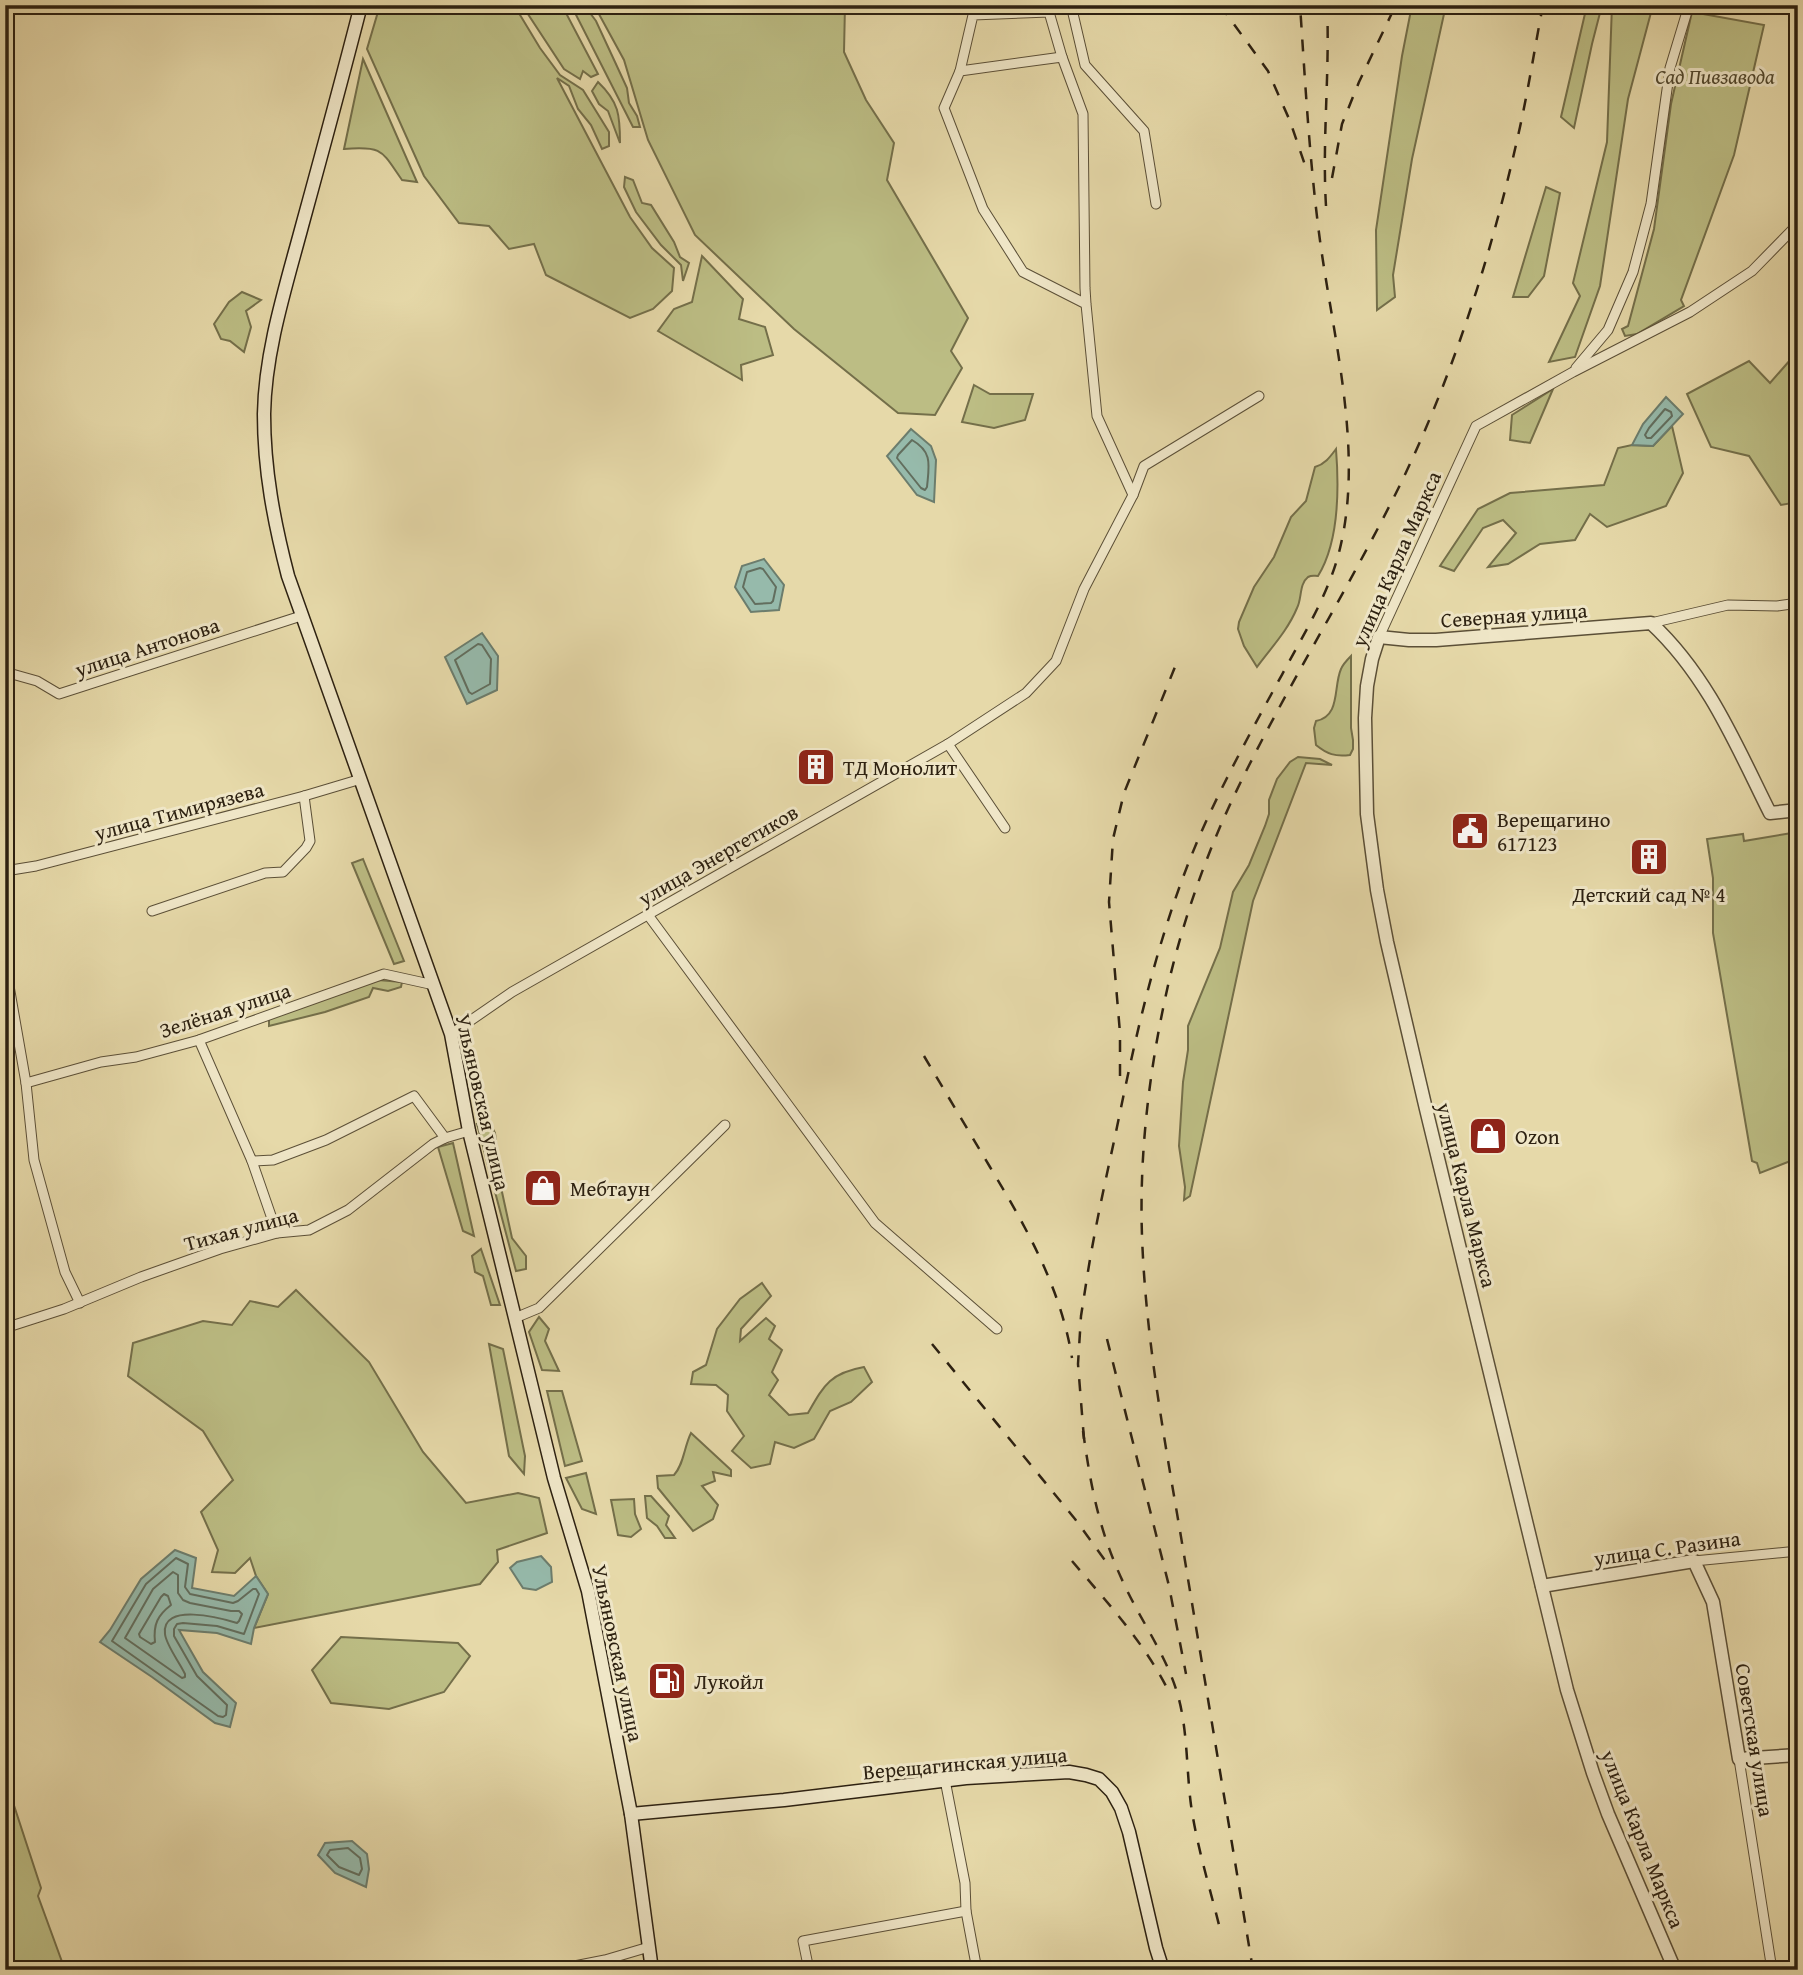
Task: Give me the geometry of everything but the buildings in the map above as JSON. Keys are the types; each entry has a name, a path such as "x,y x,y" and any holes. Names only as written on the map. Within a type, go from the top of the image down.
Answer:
{"main road":[{"name":"Ульяновская улица","path":"361,5 285,289 267,375 264,411 267,484 288,576 301,616 451,1034 469,1131 554,1478 587,1591 631,1814 652,1970"},
{"name":"Северная улица","path":"1379,637 1436,640 1651,623"},
{"path":"1651,623 1669,639 1713,699 1770,813 1798,810"},
{"name":"улица Карла Маркса","path":"1379,637 1367,686 1367,814 1387,942 1567,1690 1592,1773 1675,1970"},
{"name":"улица С. Разина","path":"1542,1586 1694,1562"},
{"name":"Советская улица","path":"1694,1562 1713,1602 1739,1759"},
{"path":"1739,1759 1798,1755"},
{"name":"Верещагинская улица","path":"631,1814 784,1800 945,1780 1069,1772 1099,1779 1112,1792 1121,1808 1163,1970"}],"street":[{"path":"1071,5 1084,65 1144,131 1156,204"},
{"path":"1573,372 1608,330 1633,272 1651,204 1671,68 1689,5"},
{"path":"1086,304 1023,272 984,209 944,108 960,71 973,15 1049,12 1083,114 1086,304 1097,416 1133,495"},
{"path":"960,71 1062,57"},
{"path":"1573,372 1690,312 1752,271 1798,224"},
{"name":"улица Карла Маркса","path":"1379,637 1476,426 1573,372"},
{"name":"улица Энергетиков","path":"451,1034 512,992 948,744 1026,693 1056,661 1084,589 1133,495 1144,466 1259,396"},
{"name":"Северная улица","path":"1651,623 1728,605 1777,606 1798,603"},
{"name":"улица Антонова","path":"5,672 37,681 59,694 301,616"},
{"path":"948,744 1005,828"},
{"name":"улица Тимирязева","path":"5,871 36,866 361,779"},
{"path":"152,911 265,873 283,872 310,841 304,796"},
{"path":"648,915 875,1223 997,1329"},
{"path":"5,963 26,1083 34,1160 65,1272 80,1303"},
{"name":"Зелёная улица","path":"26,1083 101,1062 199,1040 384,974 433,985"},
{"path":"199,1040 252,1161 277,1233"},
{"path":"252,1161 273,1160 326,1140 414,1096 445,1138"},
{"path":"515,1318 539,1308 725,1125"},
{"name":"Тихая улица","path":"5,1328 80,1303 141,1276 220,1249 277,1233 309,1230 348,1210 433,1144 469,1131"},
{"name":"улица С. Разина","path":"1694,1562 1798,1551"},
{"name":"Советская улица","path":"1739,1759 1772,1970"},
{"path":"945,1780 965,1883 966,1910 977,1970"},
{"path":"808,1970 803,1941 966,1910"},
{"path":"554,1970 605,1960 649,1947"}],"green space":[{"path":"380,5 514,5 560,75 583,90 609,132 609,146 602,149 591,125 578,109 569,86 557,78 630,217 652,248 674,268 672,291 653,309 630,318 546,275 534,244 509,249 489,226 459,223 424,176 367,49"},
{"path":"522,5 552,5 557,14 566,13 598,74 591,77 583,71 580,79 564,69"},
{"path":"571,5 584,5 596,21 627,88 629,103 640,127 633,127"},
{"path":"594,5 845,5 844,52 866,100 894,143 887,180 968,318 951,351 962,368 935,415 898,413 794,329 695,235 648,140 624,60"},
{"path":"1412,5 1446,5 1412,159 1393,275 1395,297 1377,310 1376,230"},
{"path":"1587,5 1602,5 1574,128 1561,117"},
{"path":"1612,5 1653,5 1628,99 1600,286 1575,357 1549,362 1580,296 1573,283 1607,142"},
{"name":"Сад Пивзавода","path":"1692,12 1764,25 1734,155 1681,300 1684,306 1637,334 1625,336 1622,329 1628,326 1654,229 1671,104"},
{"path":"363,59 417,182 402,180 380,152 367,148 344,149"},
{"path":"598,82 617,110 620,143 608,111 599,104 592,91"},
{"path":"625,177 633,180 642,203 651,205 680,257 689,263 683,281 681,265 661,245 636,212 624,187"},
{"path":"1546,187 1560,193 1544,276 1528,297 1513,297"},
{"path":"702,256 743,299 739,319 765,327 773,355 741,365 742,380 658,331 674,309 692,302"},
{"path":"242,292 261,300 246,311 251,327 244,352 230,341 221,339 214,324 229,302"},
{"path":"1798,351 1798,502 1781,505 1749,456 1711,447 1687,394 1749,361 1770,383"},
{"path":"974,385 990,394 1033,394 1025,420 994,428 962,422"},
{"path":"1553,389 1530,443 1510,440 1512,415"},
{"path":"1672,426 1683,473 1666,506 1607,527 1590,514 1575,540 1540,544 1508,564 1488,567 1516,533 1503,520 1483,528 1454,571 1440,566 1478,509 1510,493 1604,485 1618,448 1632,445 1653,446"},
{"path":"1336,449 1336,514 1325,562 1318,576 1309,576 1305,580 1293,616 1257,667 1244,646 1238,629 1239,622 1254,587 1274,557 1291,517 1306,501 1315,467"},
{"path":"1351,656 1353,749 1350,755 1336,755 1316,745 1314,728 1316,721 1324,718 1333,707 1341,669"},
{"path":"1298,757 1320,759 1332,765 1306,763 1253,901 1190,1196 1184,1200 1185,1187 1179,1146 1188,1026 1220,948 1233,892 1249,865 1265,826 1269,814 1269,800 1277,779 1290,762"},
{"path":"1798,832 1798,1158 1760,1173 1757,1163 1752,1161 1713,933 1713,878 1707,839 1743,834 1744,841"},
{"path":"363,859 404,961 394,964 352,863"},
{"path":"378,980 402,982 401,987 388,991 373,988 369,997 325,1012 269,1026 269,1018"},
{"path":"490,1123 495,1133 502,1192 512,1238 526,1256 526,1269 516,1271 477,1124"},
{"path":"453,1143 474,1236 463,1231 438,1147"},
{"path":"481,1249 500,1305 491,1305 483,1276 475,1272 472,1256"},
{"path":"762,1283 771,1296 741,1329 740,1341 766,1318 775,1326 769,1339 782,1350 772,1372 778,1380 769,1395 789,1415 808,1413 829,1382 843,1373 864,1367 872,1382 851,1402 830,1411 814,1439 794,1448 775,1442 770,1464 751,1468 732,1451 744,1436 727,1411 728,1395 716,1385 691,1384 693,1372 706,1365 717,1329 740,1299"},
{"path":"296,1290 369,1362 423,1452 466,1503 518,1493 539,1498 547,1533 497,1550 498,1562 480,1584 254,1628 268,1594 256,1576 250,1558 235,1573 212,1572 218,1550 201,1512 233,1480 203,1431 128,1376 133,1343 203,1321 232,1325 250,1301 278,1307"},
{"path":"539,1317 549,1329 545,1341 559,1371 542,1370 529,1332"},
{"path":"489,1344 503,1349 525,1456 524,1474 509,1456"},
{"path":"547,1391 562,1391 582,1461 565,1466"},
{"path":"691,1433 731,1470 731,1476 713,1472 715,1481 702,1486 718,1505 713,1519 693,1531 658,1488 657,1476 674,1475 680,1466"},
{"path":"586,1473 596,1514 582,1509 566,1478"},
{"path":"645,1496 651,1496 669,1516 666,1525 675,1538 665,1538 647,1518"},
{"path":"634,1499 635,1514 641,1529 631,1537 618,1535 611,1500"},
{"path":"341,1637 458,1643 470,1656 444,1692 389,1709 331,1703 312,1670"},
{"path":"5,1778 41,1888 38,1896 65,1970 5,1970"}],"water":[{"path":"1666,397 1683,414 1653,446 1632,445 1643,424"},
{"path":"911,429 931,446 936,460 934,502 917,495 887,456"},
{"path":"764,559 784,585 779,610 751,612 735,587 742,566"},
{"path":"482,633 498,656 497,690 467,704 445,657"},
{"path":"175,1550 196,1558 192,1588 234,1596 256,1576 268,1594 254,1628 251,1644 217,1633 179,1630 203,1672 236,1703 230,1727 215,1723 100,1642 141,1579"},
{"path":"541,1556 551,1567 552,1582 536,1590 523,1588 510,1568 517,1562"},
{"path":"352,1841 367,1854 369,1869 366,1887 335,1873 318,1855 325,1843"}],"railway":[{"path":"1220,5 1268,71 1290,121 1306,168"},
{"path":"1084,1439 1078,1364 1081,1316 1100,1205 1152,974 1175,899 1204,826 1324,594 1337,561 1347,505 1347,425 1315,198 1300,5"},
{"path":"1326,206 1327,5"},
{"path":"1332,178 1342,124 1391,15 1393,5"},
{"path":"1253,1970 1166,1448 1148,1321 1142,1236 1142,1172 1151,1076 1175,957 1214,841 1253,757 1399,487 1454,356 1484,265 1509,173 1543,5"},
{"path":"1120,1076 1120,1033 1109,902 1113,839 1124,793 1179,657"},
{"path":"924,1056 1029,1235 1060,1307 1072,1358"},
{"path":"1107,1339 1169,1586 1186,1674"},
{"path":"932,1344 1075,1519 1107,1563"},
{"path":"1083,1431 1093,1490 1108,1546 1130,1597 1165,1662 1180,1703 1194,1821 1220,1929"},
{"path":"1072,1561 1135,1638 1167,1688"}],"place":[{"name":"ТД Монолит","path":"816,767"},
{"name":"Верещагино 617123","path":"1470,831"},
{"name":"Детский сад № 4","path":"1649,857"},
{"name":"Ozon","path":"1488,1136"},
{"name":"Мебтаун","path":"543,1188"},
{"name":"Лукойл","path":"667,1681"}]}
